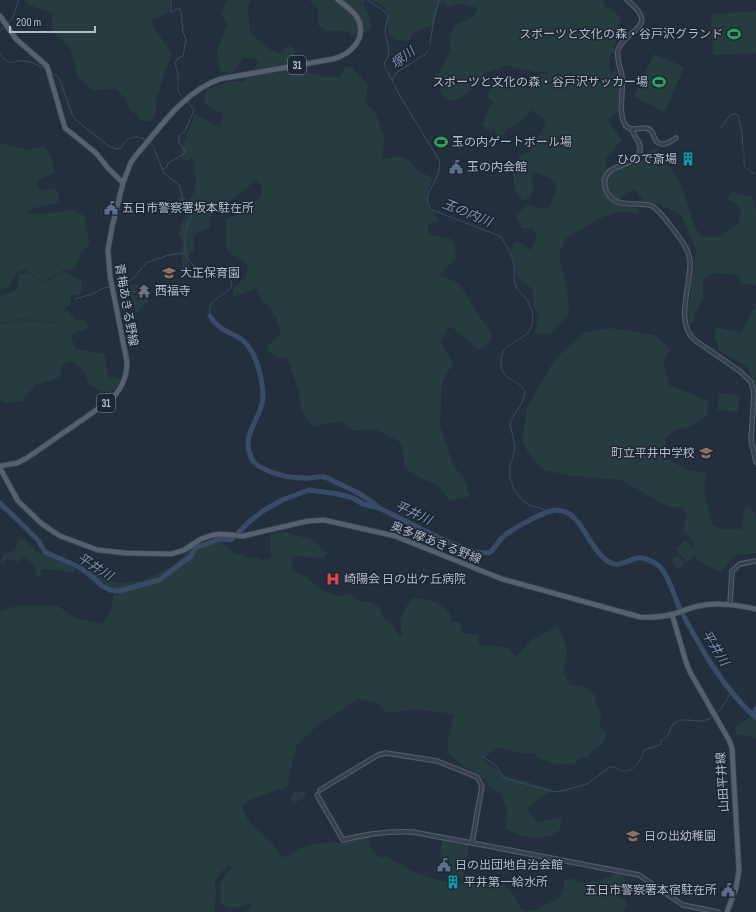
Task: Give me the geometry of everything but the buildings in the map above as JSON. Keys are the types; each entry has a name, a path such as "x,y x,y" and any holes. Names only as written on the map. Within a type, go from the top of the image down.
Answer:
{"main road":[{"name":"青梅あきる野線","path":"0,467 17,463 25,459 104,404 119,391 125,379 127,362 111,285 108,261 108,244 123,183 131,162 144,145 185,100 206,85 220,79 333,59 348,54 356,44 360,31 359,25 354,14 338,0"},
{"path":"0,16 16,39 47,66 66,128 96,153 123,183"},
{"name":"奥多摩あきる野線","path":"0,467 18,501 39,521 58,534 93,549 115,553 171,554 184,550 208,536 224,534 240,536 252,535 312,520 330,521 395,536 484,573 640,617 654,617 673,614 707,604 730,604 756,609"},
{"name":"山田平井線","path":"673,614 688,667 732,748 738,871 736,888 727,912"}],"street":[{"path":"626,0 637,9 641,18 640,24 636,31 620,46 618,56 622,82 621,108 626,126 632,129 641,146 640,154 635,159 610,171 606,178 606,189 613,200 618,202 649,206 657,209 687,248 690,264 684,318 686,329 693,339 742,372 751,382 754,393 751,440 756,462"},
{"path":"632,129 644,127 649,129 656,141 661,144 666,144 676,138"},
{"path":"730,604 732,571 740,564 756,561"},
{"path":"320,790 383,753 437,761 477,777 481,782 482,786 472,843"},
{"path":"317,795 343,840 374,833 396,831 413,832 639,875 683,905 718,912"}],"green space":[{"path":"25,0 170,0 168,13 152,20 153,26 172,54 156,101 156,111 151,121 141,121 138,116 128,108 129,105 125,103 126,101 130,104 116,89 92,90 78,77 70,47 51,30 53,14 29,5"},
{"path":"227,0 251,0 248,5 250,33 270,50 281,54 288,45 295,49 296,70 325,77 340,77 345,67 351,67 368,85 365,102 375,112 385,141 382,156 383,159 400,156 411,162 417,171 429,176 433,180 428,190 427,206 438,221 428,224 429,234 451,239 454,245 456,257 440,275 459,283 475,310 493,335 489,342 479,350 453,328 447,328 441,342 453,363 442,382 440,426 453,465 464,479 470,496 450,500 436,484 421,478 404,468 403,451 400,442 375,429 355,431 340,421 312,427 302,411 298,389 287,357 279,359 267,350 268,346 281,333 276,317 267,305 262,302 257,288 233,297 233,288 246,277 248,265 240,258 231,255 226,248 226,219 248,211 249,206 262,196 261,186 256,180 211,217 210,226 194,235 194,250 189,254 188,264 194,279 185,276 181,248 183,242 179,234 182,223 189,212 177,199 183,196 189,201 194,192 196,182 194,159 185,161 180,155 194,115 201,117 212,124 220,126 222,114 206,105 204,98 206,90 232,81 244,82 246,78 252,76 258,63 255,58 243,58 232,73 220,71 217,51 227,24 221,14"},
{"path":"309,0 365,0 363,4 369,14 371,27 369,31 352,36 347,31 326,31 318,25 318,8"},
{"path":"368,0 604,0 604,5 621,17 613,47 616,48 614,53 611,52 609,63 612,74 616,68 619,84 618,112 608,120 622,140 606,158 606,169 645,159 651,149 658,149 681,184 694,225 701,237 719,237 739,223 741,211 737,204 727,199 732,192 752,197 756,211 756,285 740,284 740,275 712,273 703,278 703,298 695,314 694,322 689,324 688,310 696,250 681,215 657,203 644,201 634,189 624,195 618,205 638,209 637,213 619,212 600,218 565,239 559,255 567,287 569,314 550,333 535,334 539,314 534,308 533,290 517,276 511,252 514,242 522,243 530,250 535,244 536,232 532,228 522,228 515,215 529,204 543,209 549,207 554,197 557,184 547,177 534,172 531,180 534,187 531,193 531,198 523,201 515,191 512,167 519,157 529,152 545,124 545,119 531,110 519,123 507,129 501,138 496,135 494,129 491,132 482,125 491,104 495,104 487,96 491,88 507,83 522,83 540,74 548,74 548,71 535,72 506,65 484,74 480,82 459,99 451,101 442,95 437,77 450,52 450,36 456,25 474,16 477,8 460,3 448,7 444,1 439,5 434,24 413,33 408,41 392,38 389,33 386,10 382,5"},
{"name":"スポーツと文化の森・谷戸沢グランド","path":"756,11 756,53 713,55 711,14"},
{"name":"スポーツと文化の森・谷戸沢サッカー場","path":"654,54 684,67 665,112 634,97"},
{"path":"0,143 27,150 45,146 52,158 54,173 37,181 39,190 53,188 59,194 59,202 34,208 25,213 41,214 74,210 85,216 90,244 81,253 75,269 65,269 43,282 25,270 17,272 9,286 0,290"},
{"path":"63,271 81,280 82,288 79,295 71,295 70,306 66,306 63,312 66,309 76,320 84,319 89,328 70,335 76,349 105,354 108,377 121,379 120,386 107,392 98,390 89,384 85,372 74,361 62,365 60,377 35,385 23,401 4,403 0,400 0,324 22,320 53,323 58,318 53,322 22,319 0,323 0,296 17,290 19,274 28,273 44,283"},
{"path":"135,283 149,299 136,314 128,287"},
{"path":"756,304 756,386 748,368 719,350 715,337 716,327 741,333"},
{"path":"610,328 654,335 670,349 663,361 669,385 709,401 707,415 691,426 675,430 665,439 665,458 688,470 707,473 704,489 713,526 722,529 741,529 745,508 750,508 756,516 756,553 737,555 720,573 697,560 696,554 687,562 675,549 685,540 695,550 693,542 683,530 687,516 682,507 668,507 621,480 572,476 543,470 531,457 522,442 527,408 555,359 584,333"},
{"path":"719,393 740,396 738,412 717,410"},
{"path":"285,532 313,540 327,553 324,558 292,556 293,562 291,570 306,577 321,590 341,597 345,594 353,596 359,601 373,603 378,607 385,619 394,626 398,635 402,636 400,618 411,599 414,598 432,601 444,607 451,616 451,622 460,622 462,633 478,635 479,645 507,647 516,657 534,638 558,627 566,644 567,653 563,672 570,685 584,686 595,695 596,705 601,713 600,727 607,733 603,744 590,752 588,758 581,757 573,765 557,764 537,758 535,753 526,754 499,748 482,759 503,775 551,789 549,794 542,796 527,809 538,822 562,817 560,830 548,836 526,836 510,831 506,828 507,810 500,793 490,787 479,774 461,765 448,752 448,741 454,714 416,709 387,713 377,703 357,698 342,710 320,723 297,745 293,757 288,786 252,799 242,805 243,811 249,821 271,842 280,856 287,857 302,847 311,844 342,842 352,838 369,836 372,851 381,858 386,856 415,873 438,880 457,884 474,880 503,885 510,890 520,907 527,911 534,910 560,898 564,889 564,880 572,878 580,883 600,881 614,874 620,874 625,879 618,896 627,903 624,912 242,912 248,911 253,903 240,907 228,908 221,903 220,885 225,875 235,864 223,870 215,881 216,897 214,912 0,912 0,611 21,605 58,606 75,618 101,624 109,615 114,593 100,588 84,574 90,569 102,577 117,583 142,581 171,567 189,550 220,541 235,554 242,554 248,557 255,557 263,560 271,558 271,534"},
{"path":"25,539 36,552 48,555 75,569 74,572 41,570 41,576 37,576 35,566 26,558 17,562 7,559 5,560 4,565 0,561 4,554 15,550 18,540"},
{"path":"678,555 685,563 677,569 672,564 674,563 672,560"},
{"path":"750,717 756,721 756,739 751,736 737,735 735,727"},
{"path":"294,791 306,792 304,798 292,804 291,799"},
{"path":"442,840 469,845 463,879 447,875 449,859 440,857"}],"waterway":[{"path":"7,24 12,19 19,0"},
{"path":"171,0 171,12 175,9 180,9 181,11 183,31 186,40 183,56 178,58 175,63 178,74 178,91 185,99"},
{"name":"玉の内川","path":"367,0 384,11 388,16 385,31 389,50 384,65 400,96 439,160 440,167 427,199 428,204 432,210 500,236 507,246 512,258 515,286 525,298 531,310 533,318 531,328 528,333 508,346 501,356 503,372 505,375 517,382 525,392 521,405 510,424 515,446 513,458 510,464 510,478 514,489 522,500 529,505 548,512"},
{"name":"塚川","path":"430,44 434,18 439,0"},
{"path":"0,31 5,26"},
{"name":"塚川","path":"392,80 397,72 426,54 428,51"},
{"path":"0,53 8,62 27,61 45,69"},
{"path":"51,72 59,78 75,119 107,145 116,149 121,148 125,141 131,138 138,137 146,140"},
{"path":"163,169 167,167 168,163 184,154 185,151 179,142 179,136 185,131 194,110 187,101"},
{"path":"720,129 730,115 738,115 742,133 743,151"},
{"path":"149,141 153,146 164,173 180,186 183,203 190,205 193,209 185,233 187,258 193,265 224,276 231,281 231,287 211,304 210,316"},
{"path":"744,154 744,165 746,167"},
{"path":"748,169 754,174"},
{"path":"113,286 128,282 134,278 146,263 169,255 185,253"},
{"path":"75,299 93,294 103,288 110,287"},
{"path":"210,316 220,327 241,339 246,344 251,350 257,364 263,394 260,410 248,439 248,446 254,462 266,470 285,476 297,478 327,478 357,492 377,506"},
{"name":"平井川","path":"0,503 38,540 45,552 79,567 102,586 110,590 119,591 159,580 191,556 195,548 220,539 231,540 249,522 263,511 282,500 309,490 338,494 353,498 363,504 379,508 448,542 475,552 489,553 503,537 520,525 551,511 562,511 568,513 575,519 597,551 610,563 622,564 637,558 643,558 649,560 663,570 688,624 705,653 733,694 756,718"},
{"path":"716,714 721,709 731,692"},
{"name":"平井川","path":"753,715 756,709"},
{"path":"482,756 496,766 504,778 555,792 587,784 610,767 615,767 625,771 629,770 637,764 644,750 660,745 661,740 667,737 673,724 682,720 702,721 713,716"}],"place":[{"name":"スポーツと文化の森・谷戸沢グランド","path":"734,34"},
{"name":"スポーツと文化の森・谷戸沢サッカー場","path":"659,82"},
{"name":"玉の内ゲートボール場","path":"441,142"},
{"name":"ひので斎場","path":"688,159"},
{"name":"玉の内会館","path":"456,167"},
{"name":"五日市警察署坂本駐在所","path":"111,208"},
{"name":"大正保育園","path":"169,273"},
{"name":"西福寺","path":"144,291"},
{"name":"町立平井中学校","path":"706,453"},
{"name":"崎陽会 日の出ケ丘病院","path":"333,579"},
{"name":"日の出幼稚園","path":"633,836"},
{"name":"日の出団地自治会館","path":"444,865"},
{"name":"平井第一給水所","path":"453,882"},
{"name":"五日市警察署本宿駐在所","path":"728,890"}]}
